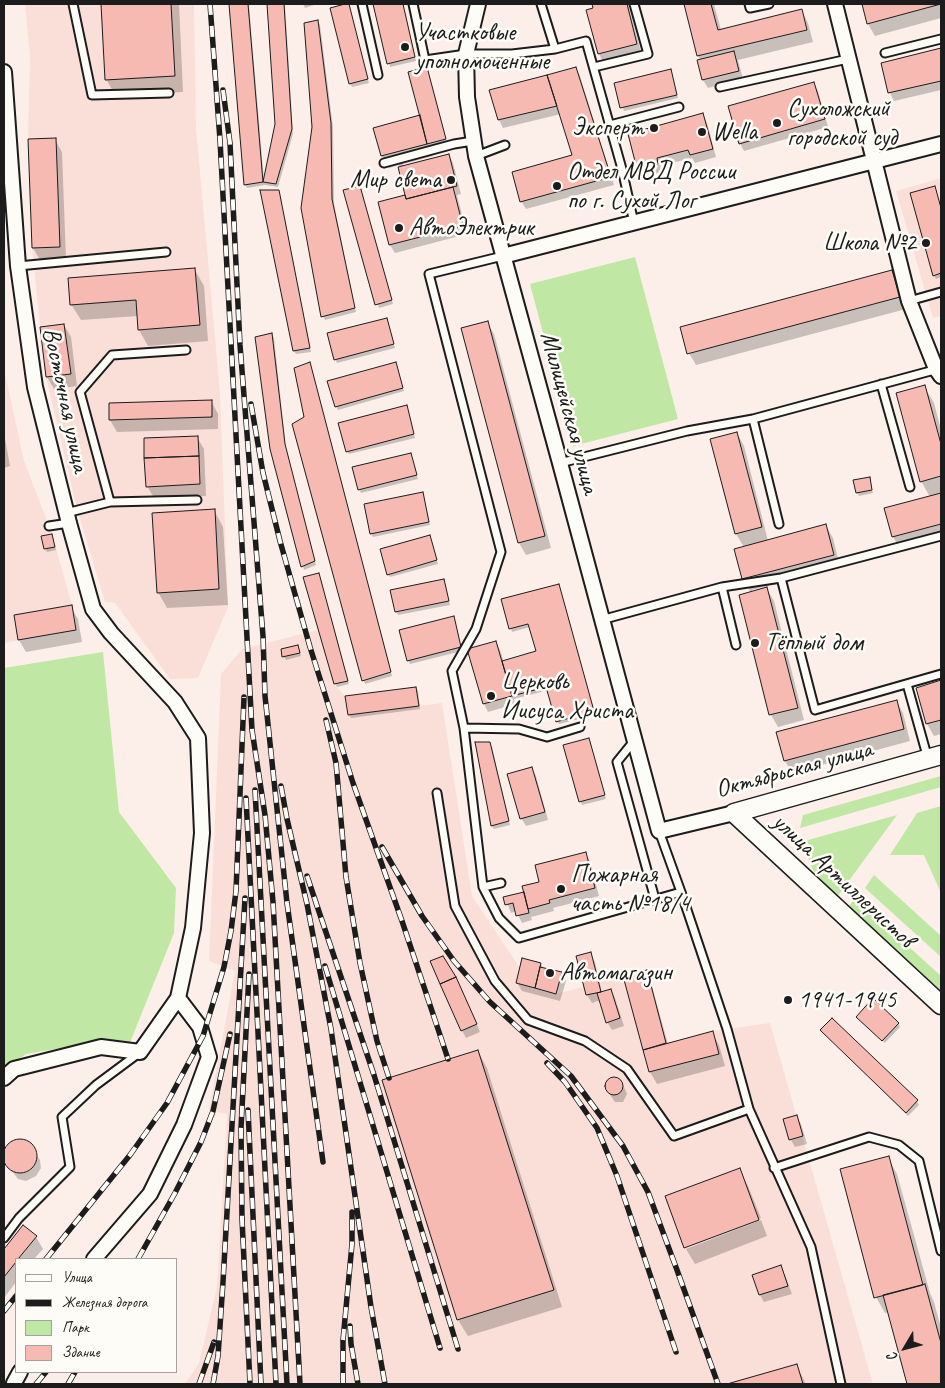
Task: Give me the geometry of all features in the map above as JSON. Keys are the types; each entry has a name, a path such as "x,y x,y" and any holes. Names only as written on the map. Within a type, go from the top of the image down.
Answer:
{"street":[{"name":"Милицейская улица","path":"478,4 466,54 467,97 476,156 659,831"},
{"path":"835,4 909,301 939,371"},
{"name":"Восточная улица","path":"4,72 18,266 35,387 93,609 111,633 175,702 198,738 202,833 193,928 178,998"},
{"path":"503,256 941,144"},
{"name":"Октябрьская улица","path":"659,831 734,813 935,757"},
{"name":"улица Артиллеристов","path":"734,813 941,1005"},
{"path":"4,1078 14,1069 101,1047 140,1052 178,998 200,1027 209,1057 184,1125 150,1194 95,1258"}],"lane":[{"path":"73,4 92,95 169,93"},
{"path":"362,4 378,75"},
{"path":"413,4 425,60 466,54 512,54 555,49 586,41 622,168 634,222"},
{"path":"542,4 555,49"},
{"path":"594,67 648,54 634,4"},
{"path":"749,4 750,8 769,4"},
{"path":"885,53 941,39"},
{"path":"720,87 848,59"},
{"path":"610,125 678,107"},
{"path":"384,163 454,144 474,141"},
{"path":"476,156 505,145"},
{"path":"18,266 166,252"},
{"path":"503,256 428,274 501,552 476,629 452,671 464,728 483,888 499,918 519,938 681,892"},
{"path":"909,301 941,292"},
{"path":"110,502 80,392 112,355 186,350"},
{"path":"560,463 687,431 753,418 939,371"},
{"path":"882,384 910,487"},
{"path":"753,418 779,524"},
{"path":"49,526 110,502 197,500"},
{"path":"601,620 722,588 781,578 941,536"},
{"path":"781,578 815,710 941,674"},
{"path":"722,588 736,645"},
{"path":"907,684 935,757"},
{"path":"464,728 519,729 547,737 580,727"},
{"path":"634,741 617,762 655,899"},
{"path":"437,793 455,906 494,981 528,1020 585,1041 628,1069 674,1136 749,1109"},
{"path":"659,831 727,1029 749,1109 810,1247 841,1384"},
{"path":"483,888 501,883"},
{"path":"4,1238 19,1218 70,1167 62,1117 96,1085 140,1052"},
{"path":"774,1168 869,1138 899,1145 918,1161 941,1251"}],"shaded area":[{"path":"25,4 194,4 196,128 220,393 228,607 198,678 170,679 115,603 105,602 77,509 46,377 40,327 32,248 28,139 30,56"},
{"name":"Школа №2","path":"941,178 941,316 933,318 896,191"},
{"path":"4,369 24,461 52,534 72,605 76,630 4,643"},
{"path":"318,630 334,684 345,696 348,715 442,703 472,896 520,968 516,983 556,994 647,970 667,1043 713,1031 770,1023 873,1384 185,1384 199,1363 217,1287 227,1114 209,1110 235,971 209,961 221,674 242,649"}],"green space":[{"path":"635,257 678,419 573,446 530,284"},
{"path":"103,652 119,812 176,888 174,933 129,1045 90,1043 26,1054 4,1069 4,668"},
{"path":"941,776 941,787 800,828 803,815"},
{"path":"941,806 941,893 924,855 890,855 917,813"},
{"path":"897,815 837,897 813,870 801,842"},
{"path":"874,875 941,936 941,957 865,888"},
{"path":"855,898 941,976 941,991 849,907"}],"building":[{"path":"101,4 171,4 175,76 105,80"},
{"path":"229,4 248,4 263,182 244,185"},
{"path":"267,4 284,4 292,129 276,184 263,182 275,124"},
{"path":"349,4 368,79 349,84 330,8"},
{"path":"373,4 403,4 415,57 387,64"},
{"path":"592,4 627,4 637,44 598,54 586,10 593,8"},
{"path":"684,4 711,4 718,30 802,9 807,30 697,56"},
{"path":"862,4 941,4 867,24"},
{"path":"318,20 331,123 332,199 355,308 321,317 301,208 312,127 304,23"},
{"path":"941,48 941,81 888,93 881,63"},
{"path":"734,51 739,71 702,80 697,60"},
{"path":"427,67 446,139 427,144 408,72"},
{"path":"576,67 611,177 520,202 512,172 572,155 547,75"},
{"path":"671,69 677,95 620,108 614,83"},
{"path":"547,75 557,106 498,120 489,90"},
{"path":"814,82 825,119 739,144 728,106"},
{"path":"703,113 713,149 690,155 688,150 657,158 658,164 637,169 628,134"},
{"path":"420,115 427,144 381,156 373,128"},
{"path":"56,138 60,247 32,248 28,139"},
{"path":"449,154 457,186 406,199 398,167"},
{"path":"360,186 392,300 375,305 343,190"},
{"path":"935,186 941,208 941,273 933,276 910,193"},
{"path":"453,187 463,226 389,245 378,202 405,195 406,199"},
{"path":"260,190 279,190 310,348 293,351"},
{"path":"195,268 200,325 138,330 136,300 70,305 68,278"},
{"path":"892,270 900,297 687,354 680,327"},
{"path":"387,318 394,344 334,360 327,333"},
{"path":"488,321 545,536 518,543 461,328"},
{"path":"64,324 71,374 46,377 40,327"},
{"path":"272,333 285,444 315,561 301,567 270,449 255,337"},
{"path":"310,362 391,672 362,681 292,424 304,417 294,368"},
{"path":"396,362 403,388 335,407 327,381"},
{"path":"925,385 941,444 941,476 920,482 896,393"},
{"path":"212,400 212,417 109,420 109,403"},
{"path":"407,405 414,434 346,452 338,423"},
{"path":"737,432 762,527 735,534 710,439"},
{"path":"198,436 199,456 144,458 144,438"},
{"path":"411,453 417,475 358,490 352,467"},
{"path":"199,456 200,484 146,487 144,458"},
{"path":"870,477 872,490 856,493 853,480"},
{"path":"423,492 429,522 370,534 364,504"},
{"path":"941,493 941,524 892,537 884,508"},
{"path":"215,509 219,589 157,593 152,513"},
{"path":"826,524 834,555 742,579 734,549"},
{"path":"52,534 55,547 44,549 41,536"},
{"path":"430,535 437,560 387,575 380,549"},
{"path":"319,573 348,681 334,684 303,577"},
{"path":"444,579 449,601 395,612 390,590"},
{"path":"559,584 594,711 556,722 546,687 512,696 502,661 536,651 528,624 509,629 501,599"},
{"path":"767,587 798,708 769,715 739,595"},
{"path":"72,605 76,630 18,640 14,615"},
{"path":"454,616 461,647 407,661 399,630"},
{"path":"496,641 512,696 483,704 467,649"},
{"path":"298,645 300,653 282,657 281,649"},
{"path":"941,680 941,720 926,724 916,688"},
{"path":"416,687 419,706 348,715 345,696"},
{"path":"897,700 904,729 784,761 776,732"},
{"path":"589,738 605,795 579,802 563,745"},
{"path":"475,742 490,742 509,821 491,826"},
{"path":"532,767 545,812 520,819 507,774"},
{"path":"586,852 595,888 549,900 550,903 528,909 522,886 539,882 535,865"},
{"path":"524,892 529,913 516,916 513,903 505,905 503,897"},
{"path":"591,952 601,992 586,995 576,956"},
{"path":"443,956 456,977 440,984 430,961"},
{"path":"522,958 541,963 535,988 516,983"},
{"path":"540,967 562,972 556,994 535,988"},
{"path":"647,970 666,1043 643,1050 623,976"},
{"path":"456,977 477,1024 461,1031 440,984"},
{"path":"611,989 620,1018 606,1023 597,993"},
{"path":"873,998 899,1023 882,1041 856,1017"},
{"path":"832,1018 918,1100 906,1113 820,1030"},
{"path":"713,1031 719,1054 649,1072 643,1050"},
{"path":"478,1050 554,1290 457,1320 382,1080"},
{"path":"614,1077 622,1082 623,1086 618,1094 614,1095 606,1090 605,1086 610,1078"},
{"path":"797,1115 803,1136 789,1140 783,1119"},
{"path":"20,1139 32,1144 37,1156 32,1168 20,1173 8,1168 3,1156 8,1144"},
{"path":"889,1156 923,1285 874,1298 840,1169"},
{"path":"740,1168 759,1220 684,1248 665,1196"},
{"path":"23,1225 37,1236 19,1258 15,1258 15,1263 4,1277 4,1249"},
{"path":"781,1265 788,1286 759,1295 752,1275"},
{"path":"925,1284 941,1343 941,1384 907,1384 883,1295"},
{"path":"797,1364 803,1384 727,1384"}],"railway":[{"path":"210,4 220,140 252,730 265,815 273,902 300,1384"},
{"path":"223,90 230,143 240,345 263,636 265,696 287,903 323,1162"},
{"path":"251,404 263,473 310,647 353,783 448,1059"},
{"path":"47,1258 130,1155 167,1103 203,1036 224,967 236,891 244,697"},
{"path":"326,720 336,763 346,877 360,963 377,1041 389,1078"},
{"path":"281,786 307,904 331,1029 371,1307 385,1384"},
{"path":"255,790 287,1384"},
{"path":"246,798 276,1384"},
{"path":"382,847 422,916 454,961 490,1002 571,1076 623,1146 648,1192 718,1384"},
{"path":"307,876 374,1075 458,1349"},
{"path":"213,1384 218,1356 223,1282 245,898"},
{"path":"325,966 440,1348"},
{"path":"249,974 241,1128 242,1219 250,1384"},
{"path":"139,1258 201,1142 213,1111 230,1034"},
{"path":"547,1063 565,1082 597,1128 617,1176 676,1352"},
{"path":"248,1110 261,1384"},
{"path":"343,1384 343,1340 352,1244 352,1212"},
{"path":"4,1311 15,1297"},
{"path":"350,1326 358,1384"},
{"path":"199,1384 214,1342"},
{"path":"36,1384 45,1373"},
{"path":"68,1384 74,1373"}],"place":[{"name":"Участковые уполномоченные","path":"405,47"},
{"name":"Сухоложский городской суд","path":"777,123"},
{"name":"Эксперт","path":"654,128"},
{"name":"Wella","path":"702,132"},
{"name":"Мир света","path":"451,180"},
{"name":"Отдел МВД России по г. Сухой Лог","path":"557,186"},
{"name":"АвтоЭлектрик","path":"399,228"},
{"name":"Школа №2","path":"926,243"},
{"name":"Тёплый дом","path":"755,643"},
{"name":"Церковь Иисуса Христа","path":"491,696"},
{"name":"Пожарная часть №18/4","path":"561,889"},
{"name":"Автомагазин","path":"550,973"},
{"name":"1941-1945","path":"788,1000"}]}
